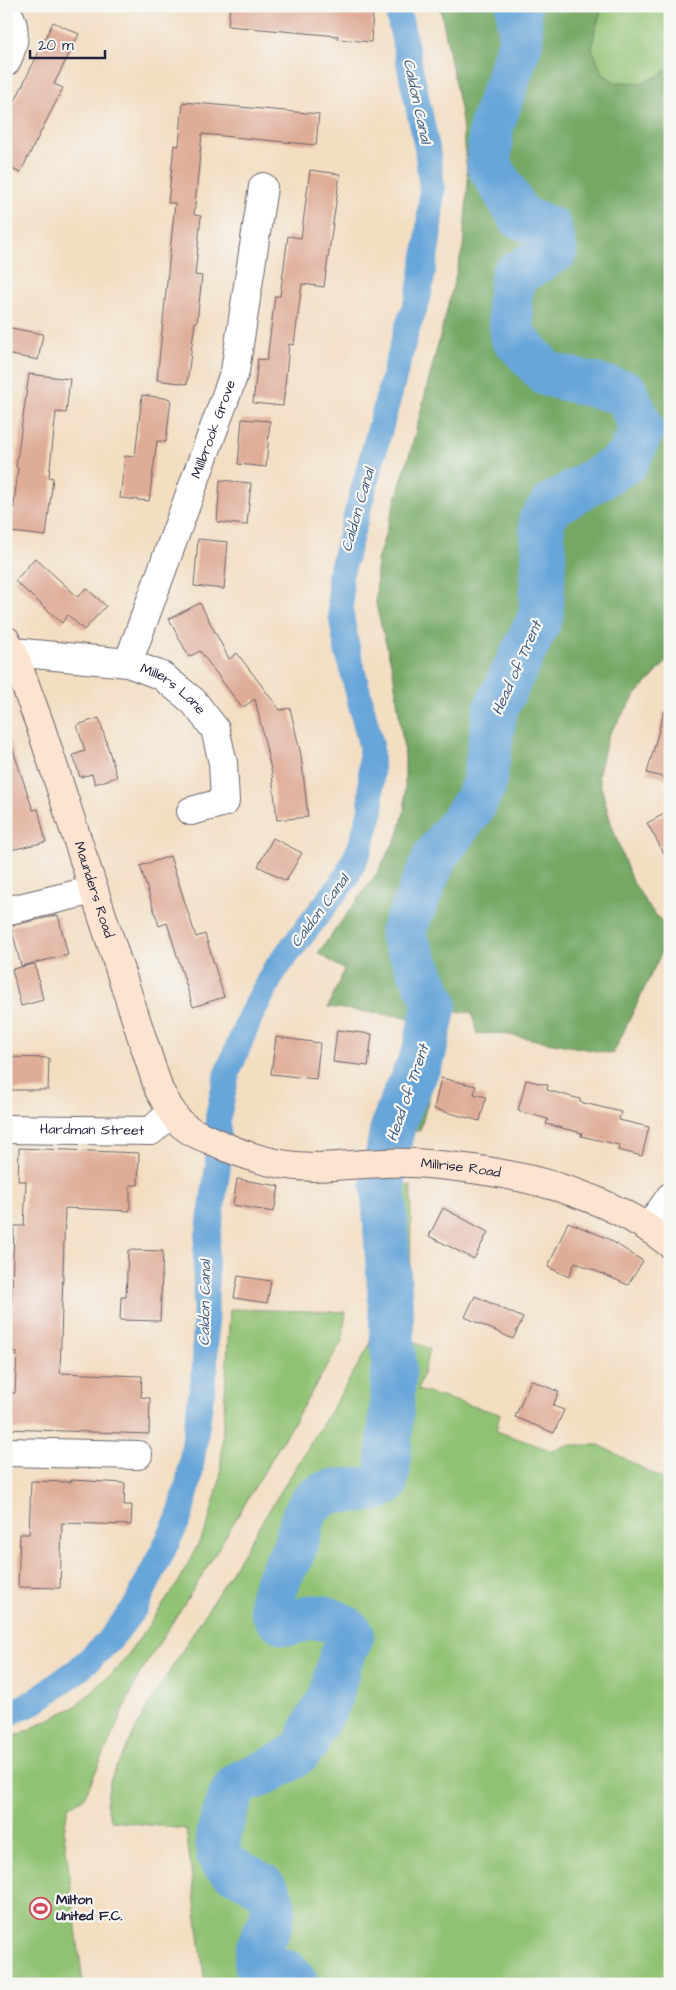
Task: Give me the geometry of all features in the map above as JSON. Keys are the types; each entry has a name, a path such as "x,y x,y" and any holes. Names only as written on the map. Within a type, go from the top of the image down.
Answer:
{"street":[{"path":"6,10 14,25 14,41 6,62"},
{"name":"Millbrook Grove","path":"128,663 235,371 263,187"},
{"name":"Millers Lane","path":"9,646 128,663 162,676 193,701 215,728 223,763 224,802 191,811"},
{"name":"Maunders Road","path":"9,646 40,725 159,1090 182,1122"},
{"path":"6,911 94,890"},
{"name":"Hardman Street","path":"6,1129 151,1131 182,1122"},
{"name":"Millrise Road","path":"182,1122 236,1152 271,1162 312,1167 427,1164 534,1180 620,1211 659,1236"},
{"path":"659,1236 670,1197"},
{"path":"6,1452 138,1455"}],"green space":[{"path":"440,6 603,6 595,29 592,49 603,74 614,82 640,83 657,77 670,67 670,658 635,696 608,736 598,776 612,826 631,879 650,908 670,931 670,935 613,1054 498,1033 477,1034 472,1013 452,1011 420,1131 380,1130 414,1018 328,1007 344,970 318,953 377,873 398,835 405,808 405,757 393,671 376,605 377,561 411,449 463,247 468,182 461,114"},
{"path":"603,6 670,6 670,67 657,77 640,83 614,82 603,74 592,50 595,29"},
{"path":"369,1184 411,1186 410,1341 430,1349 418,1390 500,1414 496,1431 553,1451 567,1445 599,1445 670,1483 670,1984 205,1984 186,1829 112,1821 106,1804 110,1780 145,1711 369,1346 378,1301"},
{"path":"230,1309 346,1312 342,1341 203,1574 139,1675 84,1798 68,1807 64,1832 83,1984 6,1984 6,1741 76,1706 120,1666 178,1583 207,1527 220,1479"}],"building":[{"path":"230,6 315,6 373,11 371,42 337,39 338,36 228,26"},
{"path":"53,22 79,34 54,84 63,88 20,173 6,166 6,120"},
{"path":"183,102 319,114 316,145 202,134 194,215 201,216 195,275 202,276 187,384 157,380 175,203 168,203 174,145 179,146"},
{"path":"310,170 340,174 324,287 302,284 294,345 289,344 283,406 253,403 258,359 267,360 275,296 280,296 288,236 301,238"},
{"path":"6,327 43,334 38,360 6,354"},
{"path":"29,374 70,379 66,413 56,412 49,477 53,478 46,536 11,532 18,468 16,467"},
{"path":"142,395 171,399 166,442 157,441 149,501 120,498 125,456 135,457"},
{"path":"242,419 270,421 266,467 238,464"},
{"path":"220,480 251,483 247,525 217,522"},
{"path":"198,539 228,542 224,589 194,586"},
{"path":"35,558 78,597 86,588 106,606 84,630 68,615 62,623 15,581"},
{"path":"200,603 229,659 237,653 280,710 290,708 301,755 308,817 277,820 272,774 255,699 242,708 200,651 189,657 169,619"},
{"path":"664,712 670,713 670,779 647,773"},
{"path":"99,718 117,777 95,784 92,774 80,777 73,755 85,751 77,725"},
{"path":"10,741 33,810 38,809 46,842 6,851 6,742"},
{"path":"670,811 670,864 647,823"},
{"path":"273,838 302,853 286,881 258,866"},
{"path":"170,856 196,937 205,934 224,997 193,1007 167,923 159,926 140,866"},
{"path":"58,915 68,955 21,966 11,926"},
{"path":"35,964 43,1000 21,1006 12,969"},
{"path":"337,1030 372,1034 368,1066 333,1062"},
{"path":"276,1037 320,1043 316,1079 271,1074"},
{"path":"6,1057 49,1058 48,1090 6,1090"},
{"path":"441,1078 476,1086 474,1094 486,1097 480,1121 434,1109"},
{"path":"526,1080 548,1085 547,1090 580,1099 580,1102 621,1112 619,1120 649,1127 642,1156 618,1150 619,1145 581,1136 582,1133 546,1124 548,1119 518,1111"},
{"path":"19,1148 139,1153 138,1185 130,1185 130,1211 65,1208 60,1373 142,1376 141,1397 150,1398 149,1434 7,1429 8,1393 15,1393 17,1352 10,1351 14,1226 24,1226 26,1181 18,1181"},
{"path":"237,1179 279,1186 274,1212 233,1205"},
{"path":"443,1208 488,1232 474,1259 429,1236"},
{"path":"568,1222 607,1238 643,1261 628,1285 575,1262 569,1277 548,1267"},
{"path":"128,1250 163,1251 160,1321 120,1320 121,1297 126,1297"},
{"path":"238,1276 271,1281 267,1303 234,1298"},
{"path":"475,1296 523,1318 513,1339 465,1317"},
{"path":"531,1380 559,1392 553,1406 564,1410 554,1433 515,1417"},
{"path":"71,1480 125,1483 124,1505 132,1505 131,1525 62,1523 60,1588 18,1587 20,1534 29,1534 31,1481 71,1482"}],"waterway":[{"name":"Caldon Canal","path":"6,1714 31,1704 78,1670 109,1641 135,1607 180,1516 189,1480 205,1368 206,1250 218,1166 218,1117 227,1074 250,1017 274,971 346,878 360,848 371,810 371,745 347,648 341,615 340,576 407,329 418,299 428,240 432,189 427,148 397,6"},
{"name":"Head of Trent","path":"296,1984 288,1973 257,1966 258,1950 273,1914 270,1895 255,1881 227,1866 221,1859 218,1850 218,1840 229,1801 237,1786 283,1763 301,1750 306,1743 328,1702 341,1658 352,1634 340,1624 325,1618 310,1617 298,1622 289,1623 281,1620 274,1613 272,1596 275,1586 293,1551 303,1518 313,1502 331,1492 367,1490 385,1484 388,1469 394,1365 383,1184 391,1134 398,1111 424,1053 435,1002 402,934 436,855 471,809 484,785 495,710 541,616 544,552 541,520 552,505 627,461 642,430 626,393 547,374 513,337 509,303 513,276 555,251 549,228 520,217 489,165 491,128 521,40 518,6"}],"place":[{"name":"Milton United F.C.","path":"40,1908"}]}
